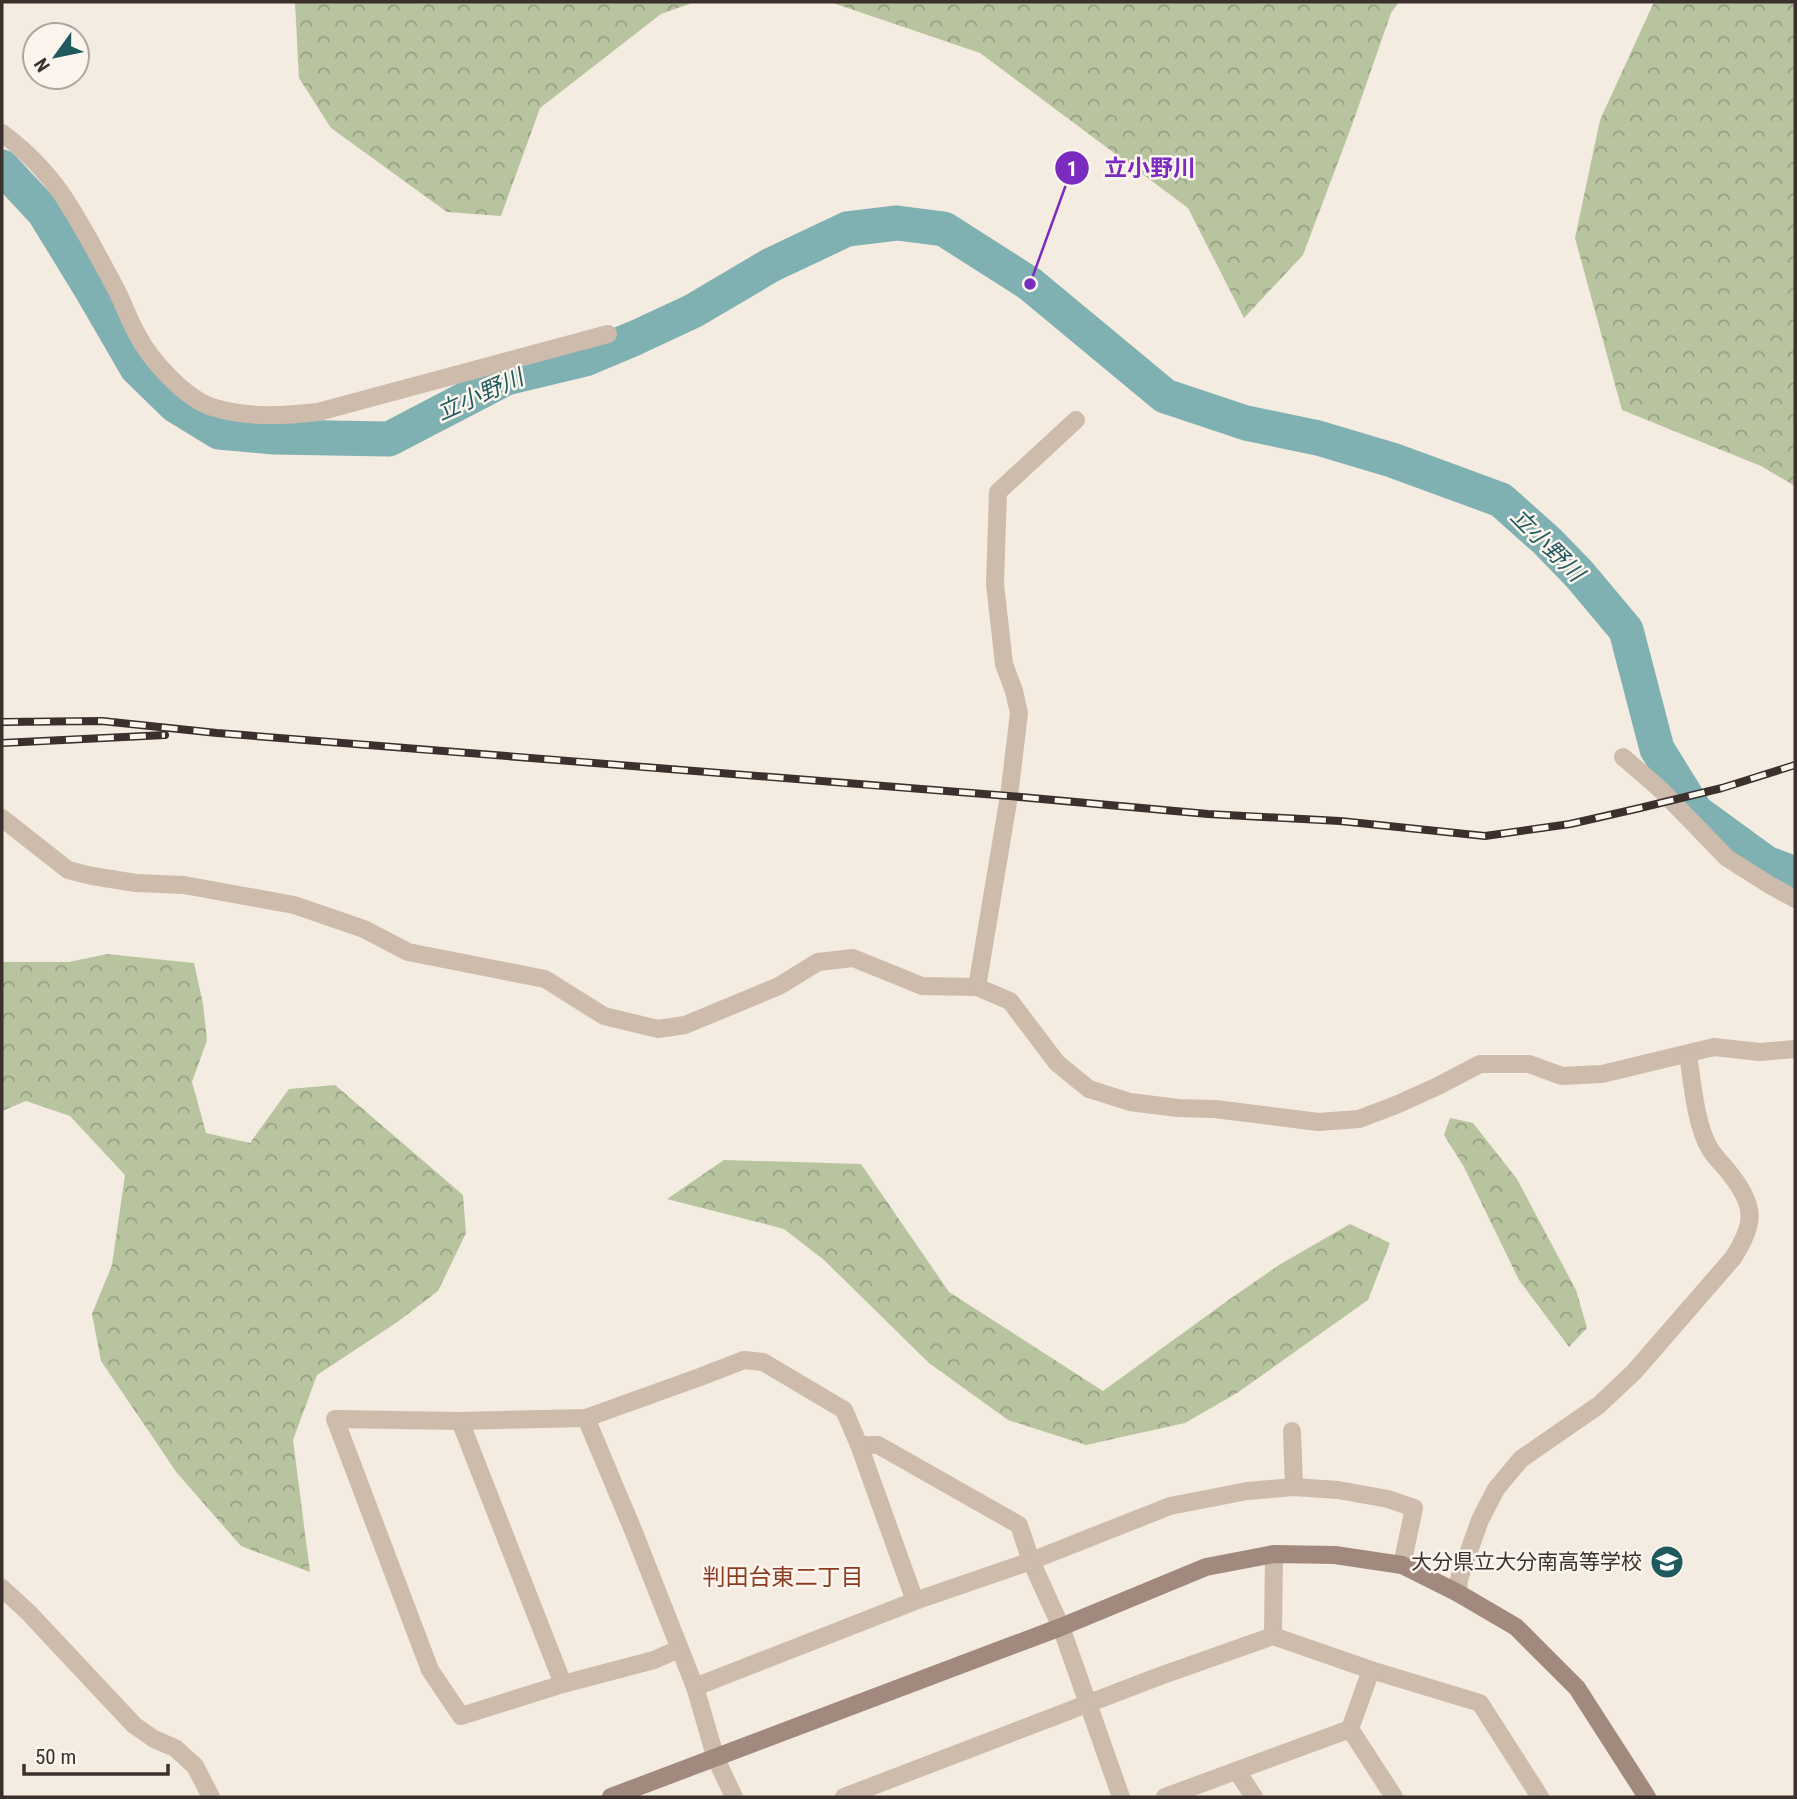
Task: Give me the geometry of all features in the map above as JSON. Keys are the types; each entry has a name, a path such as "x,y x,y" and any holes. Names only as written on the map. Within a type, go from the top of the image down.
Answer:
{"street":[{"path":"2,133 48,175 70,206 138,337 185,393 210,406 245,414 279,416 318,412 608,334"},
{"path":"976,987 1009,796 1019,713 1004,664 995,584 998,492 1076,420"},
{"path":"1623,757 1660,789 1727,858 1795,899"},
{"path":"2,818 68,870 136,883 184,885 294,905 364,929 408,952 545,979 604,1016 658,1029 685,1025 756,996 779,986 818,962 853,958 922,986 976,987 1010,1002 1057,1063 1089,1089 1130,1102 1318,1122 1359,1119 1407,1101 1480,1064 1529,1063 1562,1076 1602,1074 1714,1048 1760,1052 1795,1049"},
{"path":"1458,1593 1460,1579 1480,1520 1496,1489 1521,1459 1599,1405 1634,1372 1734,1258 1746,1238 1751,1217 1744,1192 1709,1149 1696,1105 1688,1054"},
{"path":"679,1649 654,1660 461,1716 430,1670 335,1419 460,1421 586,1418 744,1360 763,1362 844,1410 915,1601"},
{"path":"586,1418 695,1687 716,1759 734,1797"},
{"path":"460,1421 564,1684"},
{"path":"1292,1431 1294,1486"},
{"path":"859,1445 878,1444 1019,1525 1031,1561 1061,1627 1121,1797"},
{"path":"695,1687 1170,1506 1247,1491 1294,1486 1338,1490 1388,1499 1414,1508 1402,1565"},
{"path":"611,1797 1061,1627 1206,1567 1274,1554 1335,1555 1402,1565 1517,1627 1577,1688 1647,1797"},
{"path":"1273,1636 1274,1554"},
{"path":"2,1588 134,1725 154,1739 176,1748 195,1766 211,1797"},
{"path":"844,1797 1273,1636 1371,1670 1480,1703 1540,1797"},
{"path":"1350,1729 1371,1670"},
{"path":"1165,1797 1350,1729"},
{"path":"1350,1729 1394,1797"},
{"path":"1237,1771 1254,1797"}],"green space":[{"path":"295,2 695,2 661,14 540,108 501,216 447,212 331,128 299,78"},
{"path":"830,2 1399,2 1391,13 1303,255 1244,318 1188,208 980,53"},
{"path":"1654,2 1795,2 1795,486 1761,466 1622,410 1575,238 1600,120"},
{"path":"107,954 194,963 207,1040 192,1082 206,1133 250,1143 289,1089 335,1085 463,1195 466,1233 438,1291 396,1323 317,1375 293,1440 310,1572 241,1546 177,1473 101,1361 92,1314 112,1265 125,1175 70,1116 26,1101 2,1111 2,962 69,962"},
{"path":"1450,1118 1473,1123 1517,1179 1576,1290 1587,1328 1569,1347 1519,1280 1464,1167 1444,1135"},
{"path":"724,1160 861,1164 949,1292 1103,1391 1279,1265 1350,1224 1390,1243 1368,1300 1237,1393 1185,1423 1086,1445 1008,1420 929,1363 824,1260 784,1229 667,1199"}],"waterway":[{"name":"立小野川","path":"2,167 44,212 137,368 175,405 219,432 274,437 389,439 506,378 585,359 635,338 693,311 771,265 847,229 897,223 944,229 1030,284 1165,396 1246,423 1318,438 1392,460 1501,500 1579,574 1626,630 1657,749 1696,812 1766,863 1795,874"}],"railway":[{"path":"2,722 102,721 217,733 1208,814 1340,821 1485,836 1570,824 1640,808 1722,788 1795,765"},
{"path":"2,743 165,735"}],"place":[{"name":"立小野川","path":"1030,284"},
{"name":"大分県立大分南高等学校","path":"1667,1562"}],"district":[{"name":"判田台東二丁目","path":"783,1577"}]}
